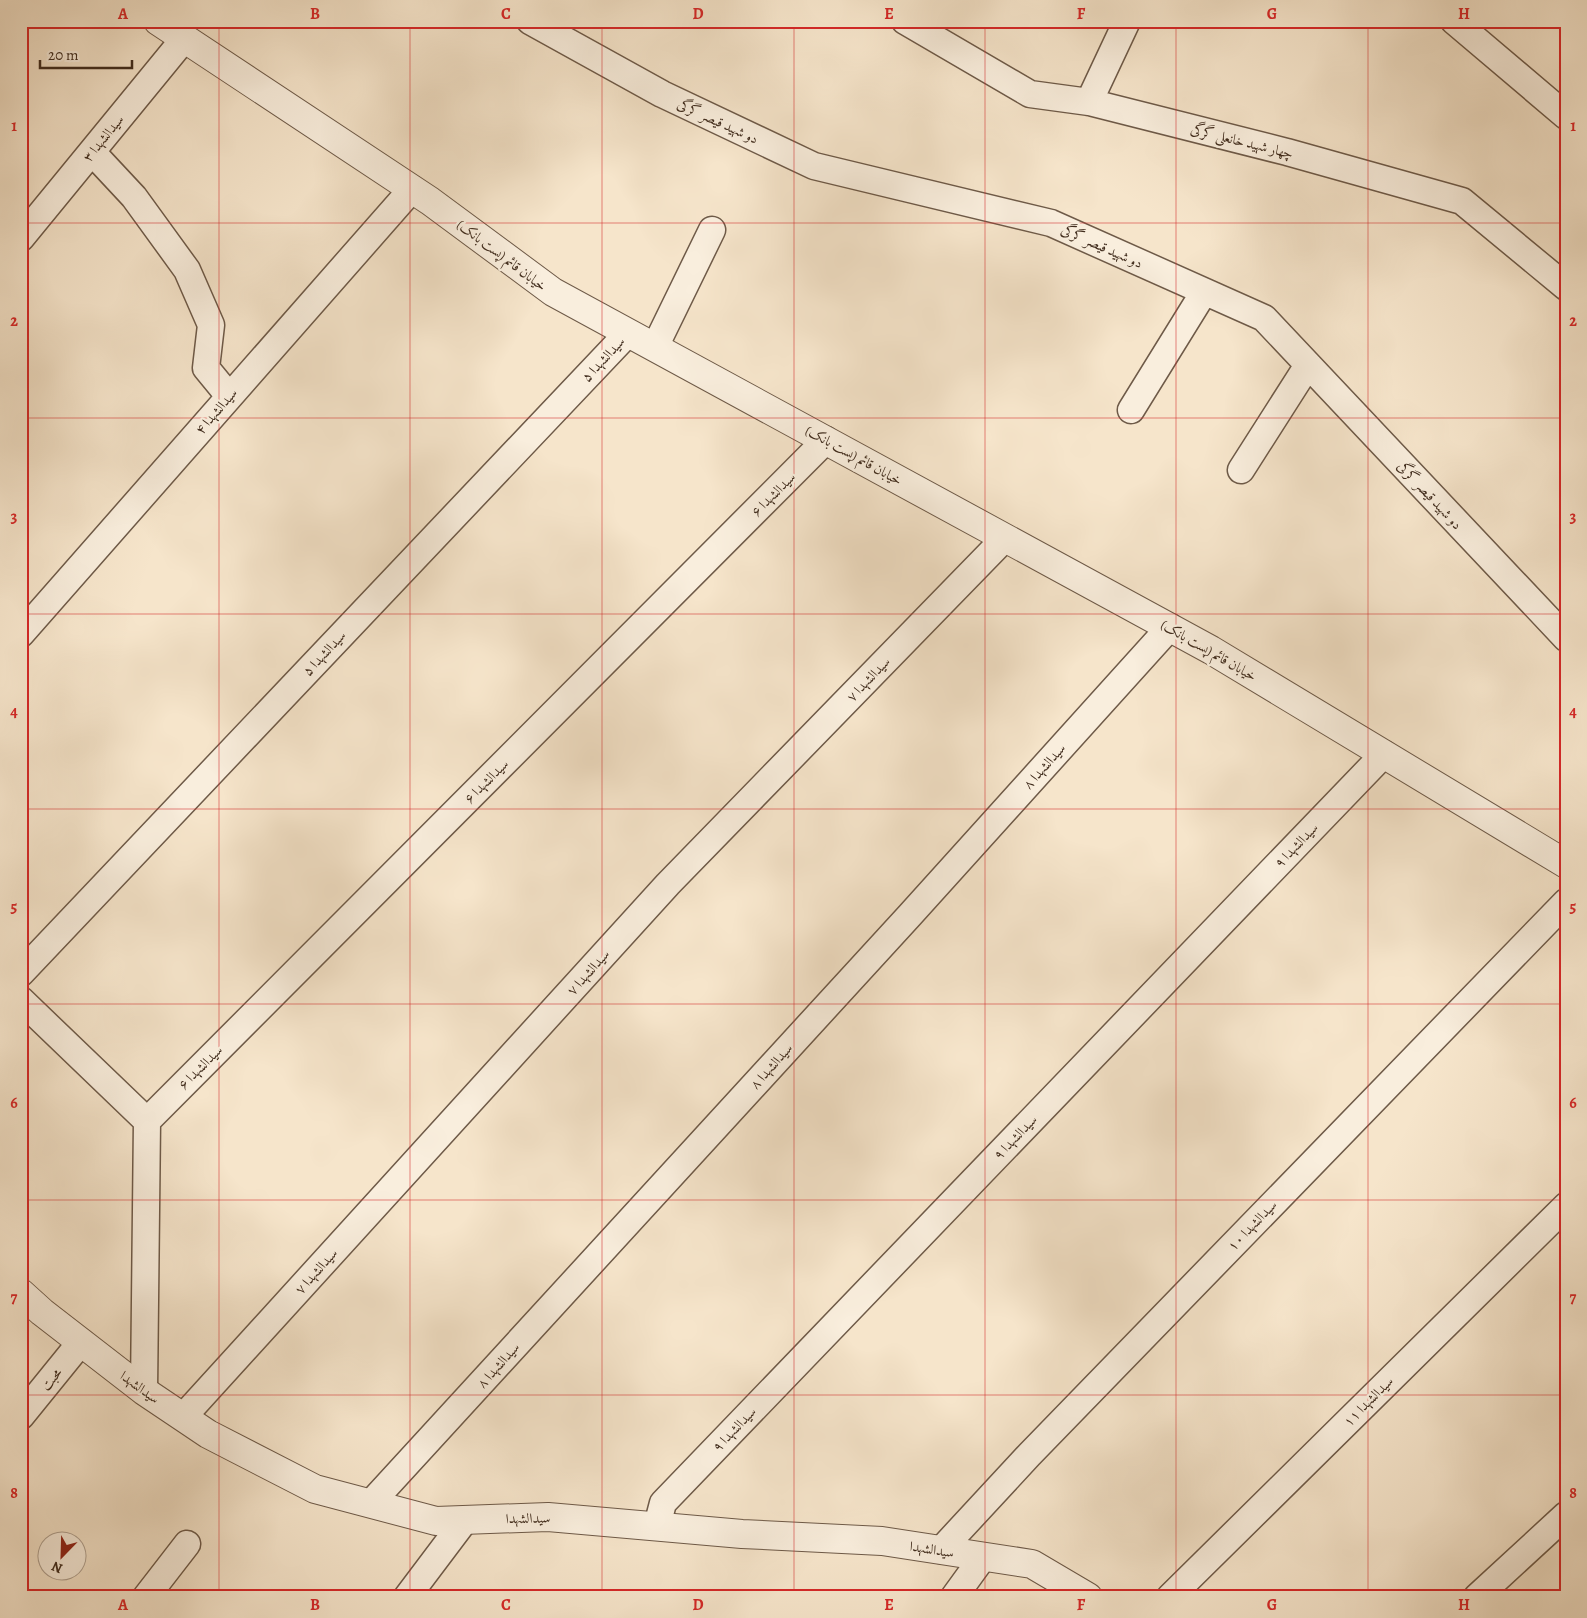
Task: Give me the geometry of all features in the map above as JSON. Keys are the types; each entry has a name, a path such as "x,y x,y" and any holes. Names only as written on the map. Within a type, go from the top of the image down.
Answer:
{"street":[{"name":"خیابان قائم (پست بانک)","path":"158,21 412,189 553,292 1212,650 1566,864"},
{"name":"دو شهید قیصر گرگی","path":"530,21 567,30 662,94 814,166 1051,223 1264,318 1566,638"},
{"path":"1089,102 1127,21"},
{"path":"1454,21 1566,116"},
{"name":"چهار شهید خانعلی گرگی","path":"918,24 1030,94 1089,102 1287,152 1462,200 1566,287"},
{"name":"سیدالشهدا ۳","path":"21,238 184,39"},
{"path":"92,152 134,196 187,270 211,324 206,368 229,396"},
{"name":"سیدالشهدا ۴","path":"21,634 412,189"},
{"path":"656,347 712,230"},
{"path":"1131,410 1204,292"},
{"name":"سیدالشهدا ۵","path":"21,973 628,333"},
{"path":"1241,470 1308,366"},
{"name":"سیدالشهدا ۶","path":"147,1121 826,440"},
{"name":"سیدالشهدا ۷","path":"183,1417 668,884 1005,538"},
{"name":"سیدالشهدا ۸","path":"371,1503 910,915 1170,627"},
{"name":"سیدالشهدا ۹","path":"657,1526 663,1502 1384,754"},
{"name":"سیدالشهدا ۱۰","path":"941,1550 1028,1455 1566,902"},
{"path":"21,1000 147,1121 144,1391"},
{"name":"سیدالشهدا ۱۱","path":"1170,1597 1566,1206"},
{"name":"سیدالشهدا","path":"21,1294 144,1391 208,1434 315,1489 436,1521 548,1517 742,1534 882,1541 1032,1564 1088,1597"},
{"name":"محبت","path":"21,1416 81,1342"},
{"path":"1477,1597 1566,1515"},
{"path":"407,1597 465,1520"},
{"path":"146,1597 187,1544"},
{"path":"954,1597 983,1557"}]}
